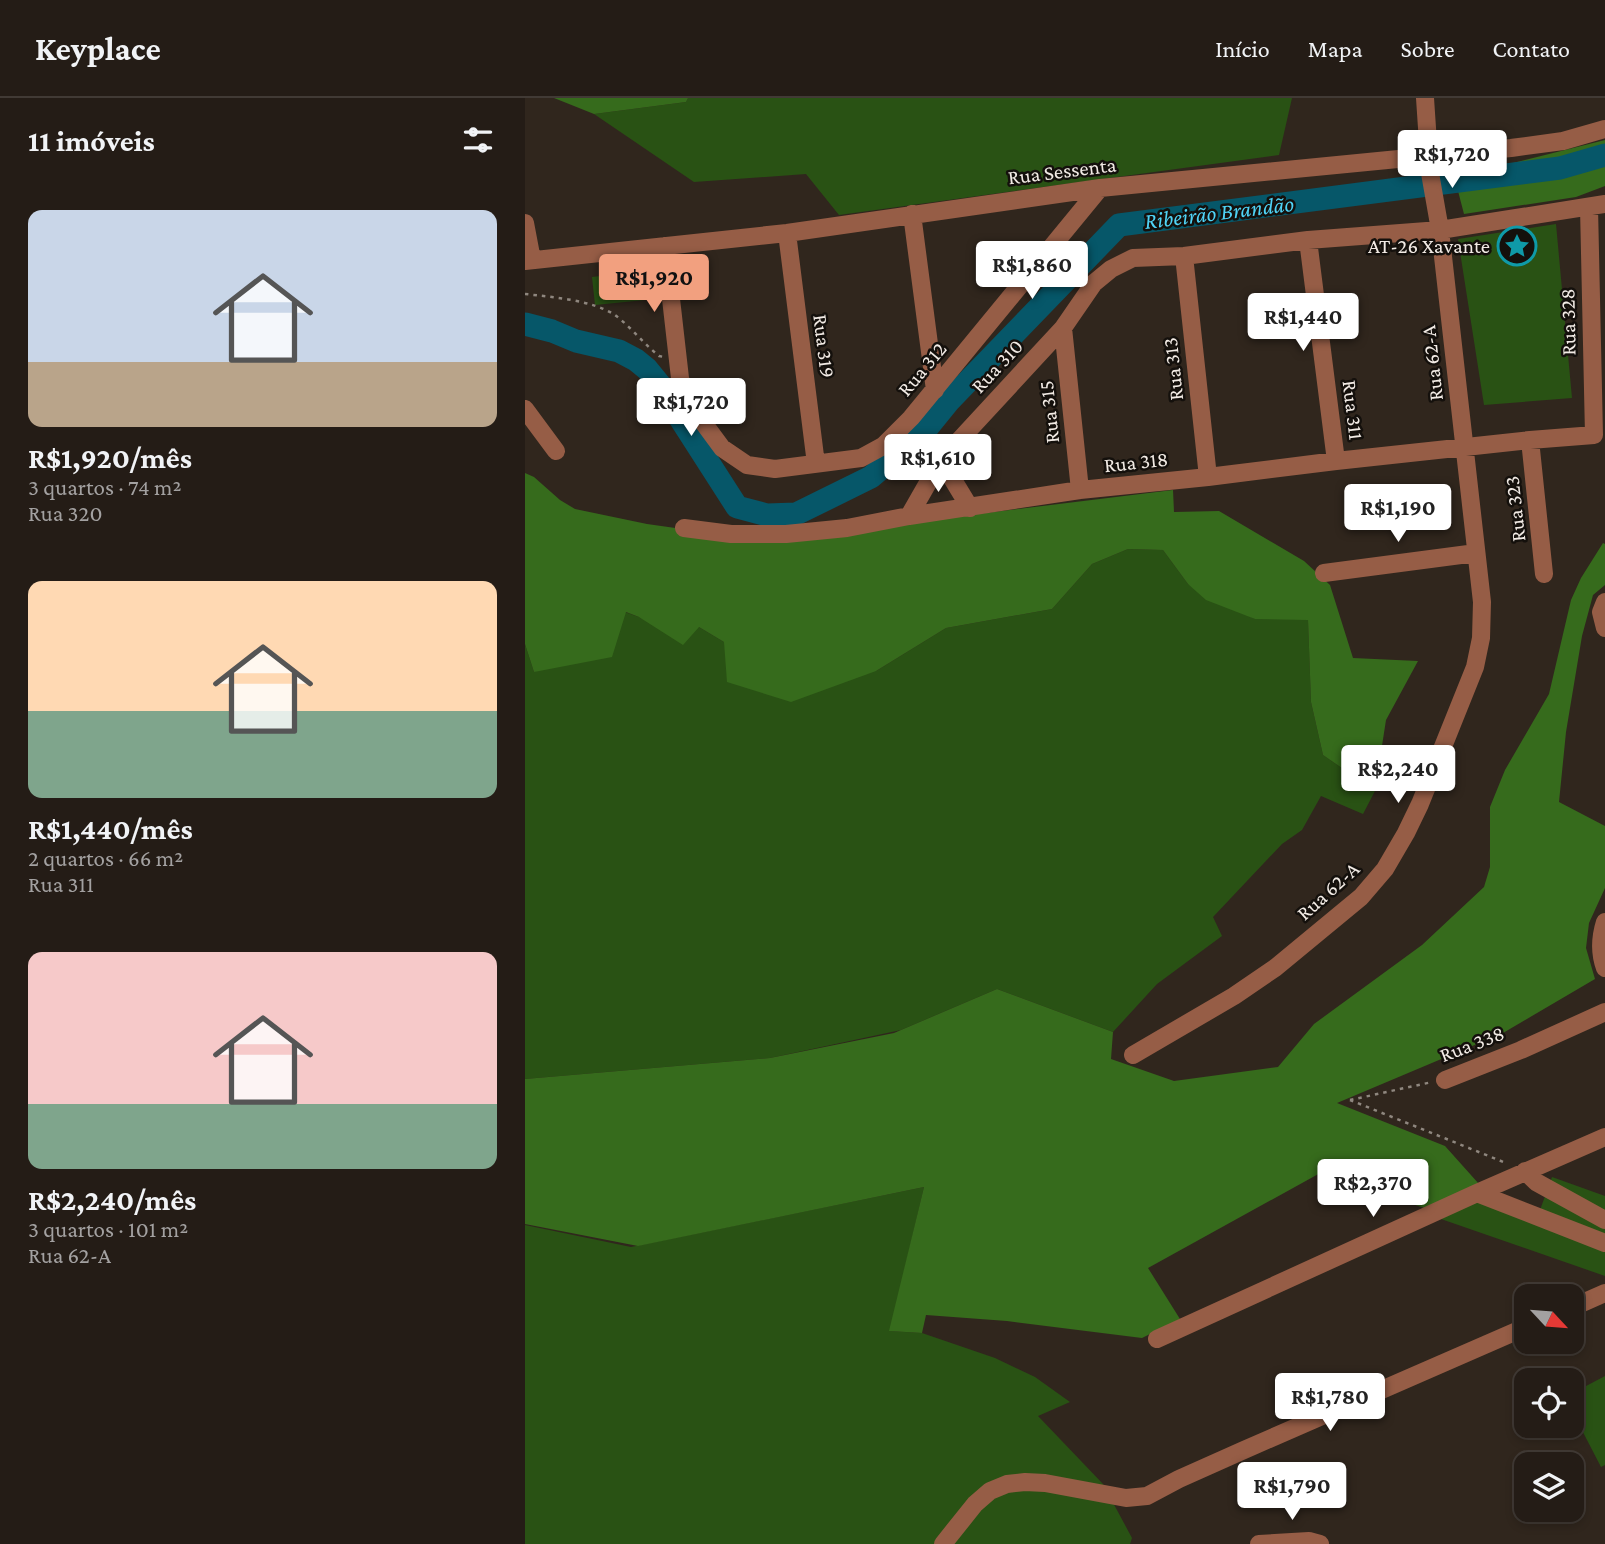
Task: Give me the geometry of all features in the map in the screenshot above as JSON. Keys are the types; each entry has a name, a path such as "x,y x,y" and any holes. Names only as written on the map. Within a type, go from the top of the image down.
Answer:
{"street":[{"name":"Rua 62-A","path":"1133,1055 1234,996 1275,968 1361,897 1385,869 1406,834 1475,667 1481,638 1482,602 1440,230 1430,165 1425,98"},
{"name":"Rua Sessenta","path":"528,260 787,233 1100,188 1430,165 1563,141 1605,129"},
{"name":"Rua 312","path":"816,464 861,458 883,446 935,390 1100,188"},
{"name":"Rua 310","path":"909,516 936,458 1063,328 1094,283 1111,269 1133,258 1184,256 1308,240 1440,230 1597,206"},
{"name":"Rua 328","path":"1597,206 1599,438"},
{"path":"912,214 935,390"},
{"path":"525,223 528,260"},
{"name":"Rua 319","path":"787,233 816,464"},
{"name":"Rua 311","path":"1308,240 1336,461"},
{"path":"666,246 680,378 691,405 722,448 747,465 775,468 816,464"},
{"name":"Rua 313","path":"1184,256 1208,477"},
{"name":"Rua 315","path":"1063,328 1080,491"},
{"path":"525,409 531,432 556,451"},
{"name":"Rua 318","path":"684,528 731,534 786,534 847,528 909,516 1080,491 1530,440 1599,438"},
{"name":"Rua 323","path":"1530,440 1545,574"},
{"path":"936,458 970,508"},
{"path":"1324,573 1476,554"},
{"path":"1604,626 1601,612 1605,602"},
{"path":"1605,922 1600,951 1605,968"},
{"name":"Rua 338","path":"1444,1080 1521,1050 1605,1012"},
{"path":"1157,1339 1477,1193 1531,1177 1605,1138"},
{"path":"1520,1210 1531,1177"},
{"path":"1531,1177 1605,1220"},
{"path":"1477,1193 1605,1244"},
{"path":"1584,1302 1605,1293"},
{"path":"943,1544 975,1504 991,1491 1007,1484 1045,1483 1126,1498 1147,1496 1179,1479 1514,1332"},
{"path":"1259,1544 1309,1541 1320,1544"}],"path":[{"path":"525,294 603,308 629,327 659,356 678,356"},
{"path":"915,438 936,458"},
{"name":"Rua 338","path":"1444,1080 1350,1100 1531,1177"}],"green space":[{"path":"554,98 688,98 686,102 594,114"},
{"path":"688,98 1292,98 1279,155 839,215 806,174 694,182 594,114 686,102"},
{"path":"1605,140 1605,186 1576,197 1464,214 1452,168 1513,163"},
{"path":"1556,224 1572,398 1484,405 1458,239"},
{"path":"642,271 645,300 595,305 592,277"},
{"path":"525,473 575,509 647,524 781,543 945,518 1173,490 1174,512 1219,511 1304,561 1330,585 1353,658 1418,661 1386,720 1375,791 1323,755 1311,702 1308,620 1255,619 1206,600 1188,584 1163,550 1128,549 1092,564 1052,609 946,628 876,671 791,702 727,682 724,642 699,627 683,645 639,617 626,612 612,657 534,672 525,644"},
{"path":"1603,543 1605,585 1593,595 1582,636 1566,732 1559,802 1605,826 1605,888 1589,923 1586,948 1595,979 1503,1033 1337,1103 1445,1146 1479,1184 1424,1208 1322,1172 1148,1268 1180,1319 1142,1338 1007,1321 926,1315 922,1333 889,1331 924,1187 638,1246 525,1224 525,1079 770,1058 894,1033 997,989 1113,1032 1111,1059 1174,1081 1278,1067 1314,1024 1422,945 1484,887 1490,867 1490,807 1505,770 1549,694 1571,600"},
{"path":"1128,549 1163,550 1188,584 1255,619 1308,619 1311,702 1323,755 1375,791 1363,814 1321,796 1302,830 1282,844 1213,917 1222,936 1157,984 1113,1032 997,989 901,1030 770,1058 525,1079 525,644 534,672 625,612 639,617 699,627 724,642 876,671 946,628 1052,609 1092,564"},
{"path":"1552,1177 1605,1196 1605,1276 1441,1219 1481,1198 1536,1221"},
{"path":"924,1187 890,1331 922,1333 995,1358 1035,1377 1070,1402 1038,1416 1103,1484 1132,1538 1130,1544 525,1544 525,1225 631,1247"},
{"path":"1605,1376 1605,1465 1601,1467 1584,1434 1584,1387"}],"waterway":[{"name":"Ribeirão Brandão","path":"525,324 576,341 619,351 636,360 669,396 678,415 737,507 767,515 796,514 871,477 923,433 949,401 1119,225 1560,168 1605,155"}],"place":[{"name":"AT-26 Xavante","path":"1517,246"}]}
